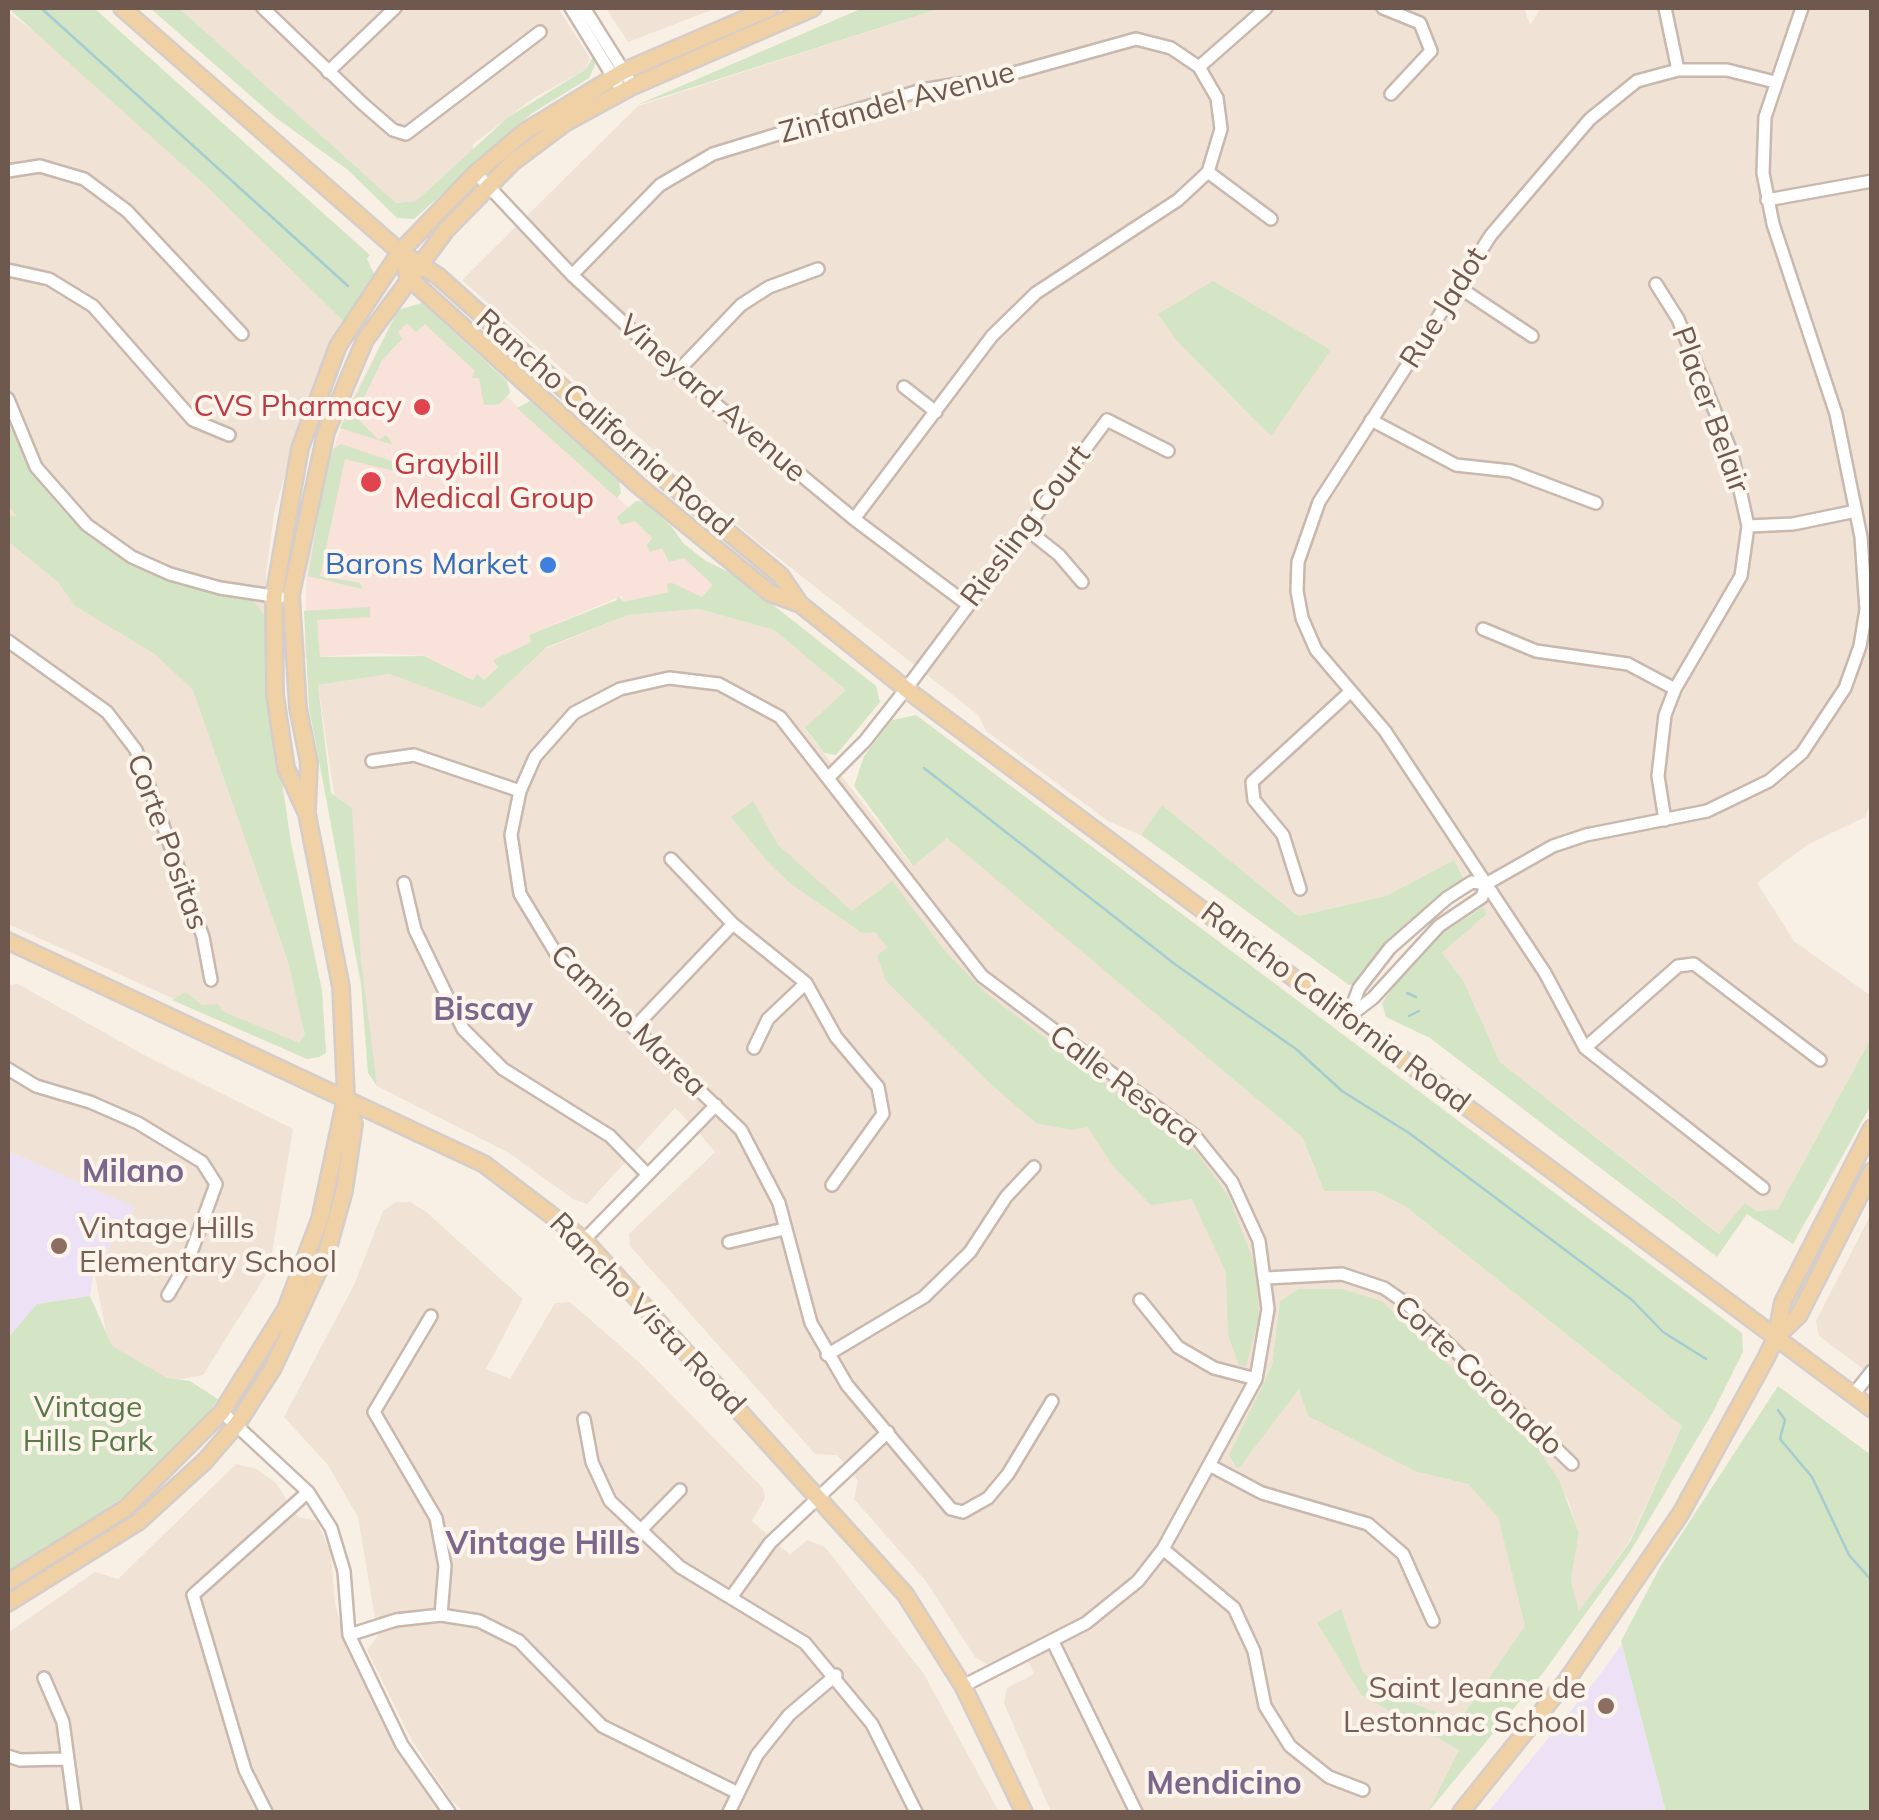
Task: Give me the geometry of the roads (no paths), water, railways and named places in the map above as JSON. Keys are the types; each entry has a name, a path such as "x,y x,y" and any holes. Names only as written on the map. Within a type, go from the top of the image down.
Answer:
{"main road":[{"name":"Rancho California Road","path":"122,8 400,252 420,261 781,576 800,604 906,689 1872,1409"},
{"path":"307,814 286,768 280,732 274,597 309,419 350,325 400,252 476,173 534,124 770,8"},
{"path":"8,1603 116,1540 168,1496 237,1424 273,1368 326,1252 344,1192 354,1124 346,1096 341,987 307,814 309,763 298,708 291,596 326,432 365,340 420,261 488,186 565,123 623,81 813,8"},
{"path":"400,252 408,278"},
{"name":"Rancho California Road","path":"408,278 639,486 770,593 800,604"},
{"path":"639,486 657,486 714,532 736,539"},
{"name":"Rancho Vista Road","path":"8,941 346,1096 511,1180 584,1240 905,1594 963,1686 1024,1812"},
{"path":"8,1582 126,1508 222,1412 286,1309 305,1266 320,1219 346,1096"},
{"path":"1461,1812 1567,1680 1681,1514 1776,1336 1783,1302 1872,1128"},
{"path":"1776,1336 1799,1315 1872,1171"}],"street":[{"path":"263,8 393,130 410,134 472,80 540,32"},
{"path":"328,72 395,8"},
{"path":"570,8 623,81"},
{"path":"584,8 623,81"},
{"path":"854,519 992,336 1036,293 1178,200 1208,172 1221,129 1217,98 1200,67 1266,8"},
{"path":"1383,8 1420,23 1431,51 1391,94"},
{"path":"1665,8 1678,70"},
{"path":"1348,1017 1358,988 1410,928 1472,882 1486,884 1553,846 1586,834 1707,811 1769,781 1802,754 1833,711 1866,648 1867,589 1856,511 1827,384 1767,200 1762,146 1774,82 1802,8"},
{"name":"Zinfandel Avenue","path":"572,275 660,185 713,154 922,90 996,78 1136,39 1171,48 1200,67"},
{"name":"Rue Jadot","path":"1585,1048 1545,972 1385,731 1316,650 1302,618 1298,562 1320,502 1457,286 1522,194 1614,95 1637,81 1678,70 1728,70 1774,82"},
{"path":"8,171 40,166 84,180 127,211 242,334"},
{"path":"1208,172 1271,219"},
{"name":"Vineyard Avenue","path":"476,173 572,275 678,372 854,519 968,604"},
{"path":"1767,200 1872,180"},
{"path":"678,372 740,304 769,287 818,269"},
{"path":"8,270 50,279 94,306 194,420 229,435"},
{"name":"Placer Belair","path":"1656,284 1678,319 1732,454 1748,526 1742,576 1675,689 1658,748 1664,820"},
{"path":"1457,286 1532,336"},
{"path":"904,386 936,412"},
{"path":"8,399 36,466 87,525 132,557 170,574 274,597 291,596"},
{"name":"Riesling Court","path":"830,776 906,689 1106,420 1168,451"},
{"path":"1371,420 1456,465 1511,471 1596,503"},
{"path":"1748,526 1793,524 1856,511"},
{"path":"1025,528 1060,555 1082,582"},
{"path":"1483,630 1536,651 1628,664 1675,689"},
{"name":"Corte Positas","path":"8,641 107,712 136,750 202,937 211,980"},
{"name":"Camino Marea","path":"830,776 796,732 762,703 719,684 669,678 620,688 574,713 535,757 520,790 511,835 512,863 533,922 557,955 716,1106 756,1154 778,1204 798,1288 827,1355 952,1509 963,1512 988,1498 1008,1474 1052,1402"},
{"path":"1300,889 1283,834 1254,800 1252,782 1351,692"},
{"path":"372,761 414,755 520,790"},
{"name":"Calle Resaca","path":"830,776 947,936 982,976 1168,1113 1218,1162 1244,1204 1259,1241 1266,1278 1268,1309 1256,1379 1164,1549 1115,1602 1053,1642 963,1686"},
{"path":"671,859 733,924 806,983 836,1037 878,1087 883,1114 832,1184"},
{"path":"404,883 416,930 464,1029 502,1068 610,1136 648,1174"},
{"path":"1348,1017 1373,998 1439,926 1482,897 1486,884"},
{"path":"634,1028 733,924"},
{"path":"1763,1188 1585,1048 1678,966 1694,964 1820,1060"},
{"path":"754,1048 768,1019 806,983"},
{"path":"8,1068 36,1086 138,1122 202,1162 216,1184 188,1262 168,1294"},
{"path":"584,1240 716,1106"},
{"path":"827,1355 924,1298 970,1252 1006,1197 1034,1166"},
{"path":"729,1242 784,1230"},
{"name":"Corte Coronado","path":"1266,1278 1342,1274 1384,1288 1407,1304 1572,1464"},
{"path":"1140,1300 1178,1347 1214,1368 1256,1379"},
{"path":"431,1316 374,1412 436,1518 444,1566 440,1615"},
{"path":"1853,1395 1872,1371"},
{"path":"222,1412 308,1492 331,1528 344,1570 348,1635 402,1745 449,1812"},
{"path":"584,1420 592,1462 610,1501 680,1566 806,1643 836,1675 872,1724 916,1812"},
{"path":"732,1596 770,1542 888,1432"},
{"path":"1212,1466 1262,1494 1325,1508 1368,1524 1403,1554 1433,1621"},
{"path":"640,1532 680,1490"},
{"path":"266,1812 246,1770 193,1595 308,1492"},
{"path":"1164,1549 1234,1608 1254,1652 1265,1706 1290,1746 1329,1777 1362,1790"},
{"path":"348,1635 396,1620 440,1615 479,1621 519,1640 602,1726 736,1792"},
{"path":"1053,1642 1136,1812"},
{"path":"729,1812 757,1754 789,1715 836,1675"},
{"path":"44,1678 63,1722 75,1812"},
{"path":"8,1756 20,1760 65,1759"}],"waterway":[{"path":"41,8 348,286"},
{"path":"924,768 1176,965 1296,1049 1342,1091 1409,1133 1632,1300 1663,1332 1706,1359"},
{"path":"1407,993 1416,997"},
{"path":"1409,1016 1419,1011"},
{"path":"1778,1410 1785,1420 1780,1439 1812,1477 1849,1555 1872,1581"}],"place":[{"name":"CVS Pharmacy","path":"422,407"},
{"name":"Graybill Medical Group","path":"371,482"},
{"name":"Barons Market","path":"548,565"},
{"name":"Vintage Hills Elementary School","path":"59,1246"},
{"name":"Saint Jeanne de Lestonnac School","path":"1606,1706"}],"district":[{"name":"Biscay","path":"483,1010"},
{"name":"Milano","path":"133,1172"},
{"name":"Vintage Hills","path":"543,1544"},
{"name":"Mendicino","path":"1224,1784"}],"park label":[{"name":"Vintage Hills Park","path":"88,1425"}]}
